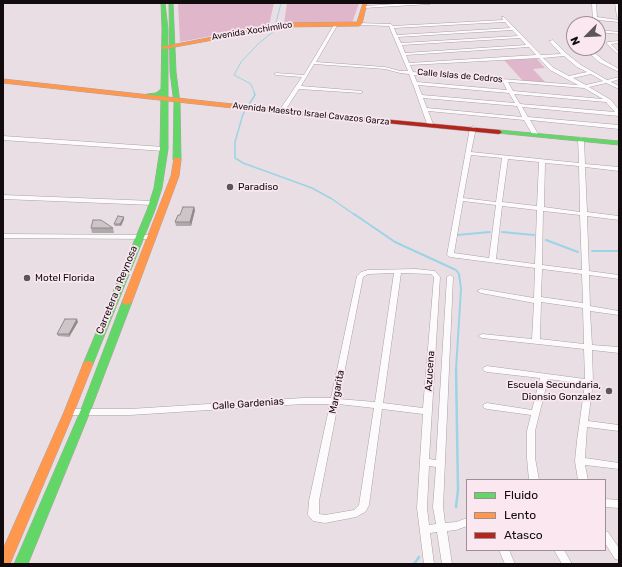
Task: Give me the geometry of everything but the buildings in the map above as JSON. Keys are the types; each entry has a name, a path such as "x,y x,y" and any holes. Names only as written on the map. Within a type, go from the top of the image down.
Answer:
{"main road":[{"path":"163,3 165,29 168,30 171,45"},
{"name":"Carretera a Reynosa","path":"4,564 69,412 106,316 153,203 161,175 164,149 165,97 171,45 171,3"},
{"path":"359,24 364,5"},
{"name":"Avenida Xochimilco","path":"171,45 284,24 359,24"},
{"name":"Carretera a Reynosa","path":"22,564 85,412 175,176 177,156 177,102 173,72 177,69 171,45"},
{"path":"3,81 147,96 158,95 165,97"},
{"name":"Avenida Maestro Israel Cavazos Garza","path":"3,86 165,97 177,102 430,124 473,130 535,134 619,147"},
{"name":"Avenida Maestro Israel Cavazos Garza","path":"253,109 581,141 619,143"},
{"path":"165,113 168,117 169,153 177,156"}],"street":[{"path":"364,5 430,3"},
{"path":"594,3 594,16"},
{"path":"617,3 619,17"},
{"name":"Avenida Xochimilco","path":"359,24 390,26 504,19 512,29"},
{"path":"606,19 619,21"},
{"path":"282,111 336,24"},
{"path":"390,26 400,44 430,124"},
{"path":"396,36 512,29 552,69 609,101 619,114"},
{"path":"606,32 619,33"},
{"path":"400,44 520,37"},
{"path":"551,41 565,55 590,73 619,88"},
{"path":"619,42 608,44 619,54"},
{"path":"404,54 529,46"},
{"path":"408,64 565,55"},
{"path":"595,56 619,71"},
{"name":"Calle Islas de Cedros","path":"313,63 384,68 397,71 585,87 619,78"},
{"path":"568,78 590,73"},
{"path":"276,74 305,76"},
{"path":"504,80 535,134"},
{"path":"414,83 609,101"},
{"path":"298,87 362,92"},
{"path":"420,96 619,114"},
{"path":"425,110 619,127"},
{"path":"473,130 450,255 619,277"},
{"path":"3,138 164,149"},
{"path":"581,141 589,382 583,423 580,461 583,479"},
{"path":"469,153 619,169"},
{"path":"492,261 505,157"},
{"path":"536,342 536,300 539,267 542,161"},
{"path":"3,197 153,203"},
{"path":"460,199 619,218"},
{"path":"3,236 152,237"},
{"path":"379,406 398,271"},
{"name":"Azucena","path":"368,272 433,272 437,277 427,411 422,508 430,564"},
{"name":"Margarita","path":"368,272 361,274 358,280 314,501 314,517 325,519 356,513 362,509 364,505 379,406"},
{"path":"447,564 440,528 438,507 450,277"},
{"path":"436,289 449,290"},
{"path":"480,291 619,313"},
{"path":"482,336 619,350"},
{"path":"487,370 544,378 589,382"},
{"path":"534,479 531,451 531,431 534,413 544,378"},
{"name":"Calle Gardenias","path":"69,412 130,412 303,401 335,401 427,411"},
{"path":"487,406 534,413"},
{"path":"583,423 619,428"},
{"path":"580,461 619,466"},
{"path":"424,462 440,464"},
{"path":"606,502 619,504"},
{"path":"425,529 440,528 466,522"},
{"path":"606,536 615,546 619,556"},
{"path":"504,551 510,564"},
{"path":"560,551 567,564"}],"shaded area":[{"path":"178,3 274,3 269,25 180,42"},
{"path":"287,3 359,3 352,23 284,23"},
{"path":"536,58 545,68 533,69 546,83 523,81 504,60"}],"waterway":[{"path":"255,94 251,84 234,75 241,62 258,44 274,31 281,3"},
{"path":"254,93 255,95 243,114 235,142 235,158 243,163 312,188 332,199 355,215"},
{"path":"354,214 395,242 456,270 459,274 461,289 456,369"},
{"path":"457,235 490,232"},
{"path":"502,232 534,235"},
{"path":"546,240 578,252"},
{"path":"592,251 619,251"},
{"path":"456,369 458,490 456,507"},
{"path":"414,564 419,557"}],"traffic: fast":[{"path":"88,364 151,210 158,188 164,149 165,29 163,3"},
{"path":"171,3 173,72 177,103 177,160"},
{"path":"147,96 158,95 164,90"},
{"path":"499,132 619,143"},
{"path":"21,564 85,412 127,302"}],"traffic: slow":[{"path":"164,47 284,25 359,24 365,3"},
{"path":"3,81 306,114"},
{"path":"127,302 175,176 177,160"},
{"path":"3,564 69,412 88,364"}],"traffic: jam":[{"path":"306,114 499,132"}],"place":[{"name":"Paradiso","path":"230,187"},
{"name":"Motel Florida","path":"27,278"},
{"name":"Escuela Secundaria, Dionsio Gonzalez","path":"609,391"}]}
